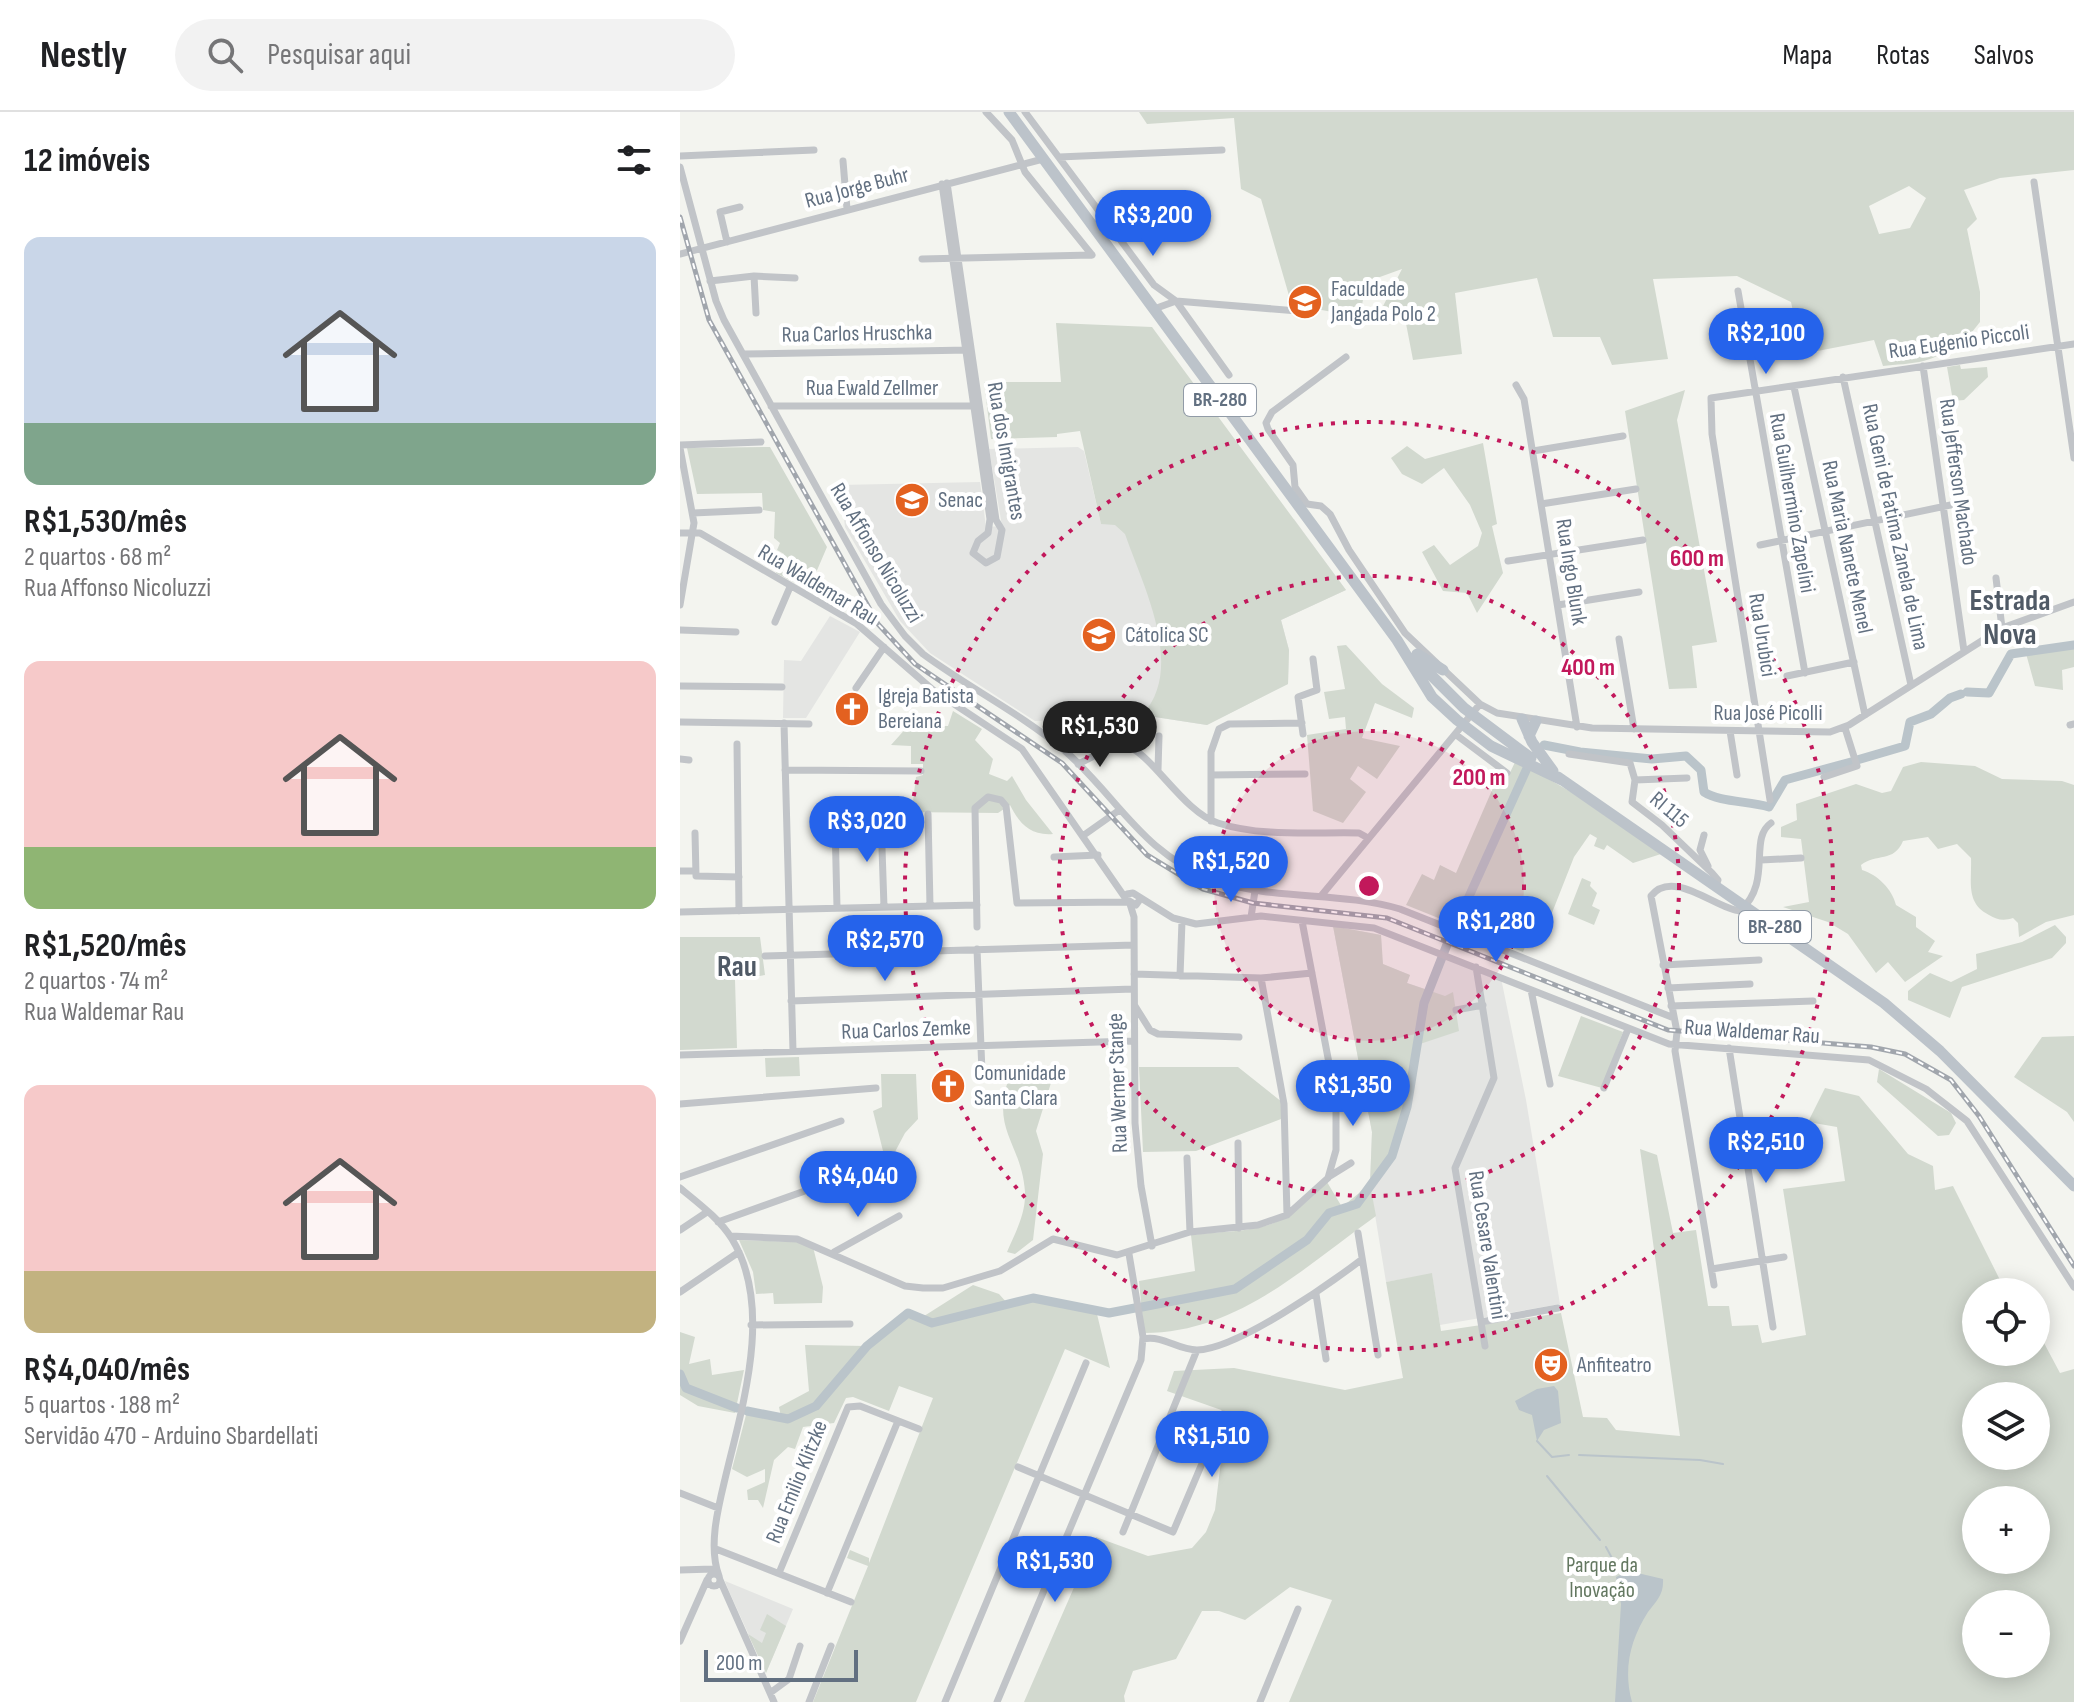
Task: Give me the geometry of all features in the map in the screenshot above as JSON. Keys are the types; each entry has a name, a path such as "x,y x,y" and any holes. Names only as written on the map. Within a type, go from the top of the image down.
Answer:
{"highway":[{"name":"BR-280","path":"1009,112 1276,476 1306,507 1401,639 1464,708 1562,780 1866,989 1918,1031 2074,1186"},
{"path":"1401,639 1443,670"},
{"path":"1401,639 1432,697 1459,730 1562,780"},
{"path":"1522,719 1529,736 1562,780"},
{"path":"1529,736 1536,721"}],"street":[{"path":"922,259 1092,255 1053,209 1022,164 1012,140 986,112"},
{"path":"1025,112 1158,291 1176,301 1310,312"},
{"path":"680,156 814,150"},
{"path":"1059,157 1222,150"},
{"name":"Rua Jorge Buhr","path":"680,254 1043,159"},
{"path":"843,161 847,209"},
{"name":"Rua Affonso Nicoluzzi","path":"680,167 720,311 881,604 905,636 940,666 1041,732 1077,762 1118,811 1156,848 1184,866 1214,880 1255,891 1321,896 1400,909 1674,1018"},
{"path":"2034,182 2074,458"},
{"name":"Rua dos Imigrantes","path":"944,184 996,520 1002,530 997,557 986,563 973,553 990,524 968,350"},
{"path":"727,242 720,212 740,207"},
{"path":"1077,235 1093,226"},
{"path":"1103,240 1114,232"},
{"path":"754,276 756,313"},
{"path":"710,281 754,276 795,278"},
{"name":"Rua Guilhermino Zapelini","path":"1738,291 1805,673"},
{"path":"1154,309 1176,301"},
{"path":"1176,301 1229,375"},
{"name":"Rua Eugenio Piccoli","path":"1710,401 1717,396 1755,393 1843,377 2074,344"},
{"name":"Rua Carlos Hruschka","path":"743,354 968,350"},
{"path":"1346,357 1272,412 1266,423 1293,465 1297,493 1306,507 1321,506 1330,514 1401,639"},
{"name":"Rua Jefferson Machado","path":"1923,366 1964,651"},
{"name":"Rua Geni de Fatima Zanela de Lima","path":"1843,377 1911,685"},
{"name":"Rua Ingo Blunk","path":"1516,385 1524,399 1577,727"},
{"name":"Rua Maria Nanete Menel","path":"1794,387 1865,715"},
{"name":"Rua Urubici","path":"1710,401 1770,800"},
{"name":"Rua Ewald Zellmer","path":"771,406 974,406"},
{"path":"1533,451 1623,436"},
{"path":"680,605 693,532 693,513 680,446 761,442"},
{"path":"1276,476 1293,465"},
{"path":"1541,504 1636,489"},
{"path":"1760,545 1965,502"},
{"path":"693,513 759,510"},
{"path":"680,533 693,532"},
{"name":"Rua Waldemar Rau","path":"693,532 857,624 933,690 1022,749 1132,900 1182,921 1206,924 1251,917 1363,926 1439,952 1628,1029 1676,1045 1859,1057 1890,1070 1943,1101 1974,1129 2074,1287"},
{"path":"1508,561 1643,540"},
{"path":"1996,578 2002,628"},
{"path":"775,622 790,587"},
{"path":"1558,605 1639,592"},
{"name":"Rua José Picolli","path":"1480,704 1497,713 1522,719 1577,727 1817,733 1845,728 2002,628 2074,602"},
{"path":"680,630 736,632"},
{"path":"1619,639 1634,729"},
{"path":"856,688 884,647"},
{"path":"1303,734 1298,697 1316,692 1318,688 1313,659"},
{"path":"1787,676 1854,662"},
{"path":"1321,896 1480,704 1443,670"},
{"path":"680,686 782,687"},
{"path":"680,722 809,724"},
{"path":"784,723 793,1051"},
{"path":"1211,821 1213,738 1219,729 1229,724 1302,723"},
{"path":"1824,777 1857,766 1845,728"},
{"path":"1459,730 1507,773"},
{"path":"1730,731 1737,775"},
{"path":"1158,771 1159,736"},
{"path":"737,744 739,911"},
{"path":"1077,762 1111,746"},
{"path":"1077,762 1124,746 1136,750 1158,771 1177,796 1211,821 1253,829 1359,833 1368,838"},
{"name":"RI 115","path":"1569,754 1627,760 1633,766 1635,780 1632,802 1662,825 1712,873 1717,878 1716,886"},
{"path":"785,770 921,771"},
{"path":"1211,775 1305,774"},
{"path":"1635,780 1687,778"},
{"path":"977,927 975,808 983,799 994,797 1001,800 1007,812 1017,903 1132,900"},
{"path":"1084,835 1118,811"},
{"path":"928,814 930,906"},
{"path":"881,819 884,907"},
{"path":"835,822 837,908"},
{"path":"1714,1285 1674,1018 1651,900 1653,892 1676,887 1701,894 1735,911 1746,906 1758,885 1760,836 1771,823"},
{"path":"695,833 695,871 700,878 739,877"},
{"path":"1704,835 1700,850 1712,873"},
{"path":"1054,857 1098,855"},
{"path":"1761,860 1801,858"},
{"path":"680,871 695,871"},
{"path":"1251,917 1255,891"},
{"name":"Rua Werner Stange","path":"1132,900 1137,1146 1152,1246"},
{"path":"680,912 977,905"},
{"path":"1180,976 1182,921"},
{"path":"1302,921 1337,1112 1336,1150 1328,1178"},
{"path":"765,956 1134,945"},
{"path":"977,949 982,1072"},
{"path":"1664,967 1759,960"},
{"name":"Rua Cesare Valentini","path":"1476,967 1494,1078 1455,1168 1485,1346"},
{"path":"1664,967 1691,967"},
{"path":"1134,974 1261,978 1312,973"},
{"path":"1261,978 1284,1104 1287,1215"},
{"path":"1668,988 1750,984"},
{"path":"791,1001 1133,989"},
{"path":"1531,990 1550,1084"},
{"path":"1671,1006 1813,1001"},
{"path":"1133,1003 1155,1033 1239,1037"},
{"path":"1456,1010 1483,1005"},
{"path":"1604,1088 1628,1029"},
{"name":"Rua Carlos Zemke","path":"680,1055 1133,1041"},
{"path":"1729,1048 1773,1327"},
{"path":"680,1104 876,1088"},
{"path":"680,1177 841,1121"},
{"path":"1238,1143 1239,1228"},
{"path":"1187,1158 1190,1232"},
{"path":"731,1236 797,1239 834,1252 873,1273 923,1288 943,1288 1000,1271 1053,1239 1105,1254 1129,1254 1190,1232 1239,1228 1287,1215 1328,1178 1351,1163"},
{"path":"718,1222 844,1177"},
{"path":"680,1188 731,1236 747,1275 751,1325 749,1374 718,1508 711,1577 680,1641"},
{"path":"680,1230 707,1212"},
{"path":"834,1252 899,1216"},
{"path":"1358,1233 1378,1355"},
{"path":"680,1292 739,1252"},
{"path":"997,1702 1141,1360 1143,1339 1129,1254"},
{"path":"1712,1269 1784,1257"},
{"path":"1143,1339 1162,1338 1197,1350 1259,1326 1316,1294 1361,1260"},
{"path":"1316,1294 1326,1359"},
{"path":"1481,1322 1558,1308"},
{"path":"751,1325 850,1324"},
{"path":"1123,1532 1197,1350"},
{"path":"945,1702 1086,1363"},
{"name":"Rua Emilio Klitzke","path":"779,1573 846,1410 851,1406 898,1421"},
{"path":"1018,1467 1173,1532 1223,1414"},
{"path":"827,1593 898,1421 919,1429"},
{"path":"680,1493 718,1508"},
{"path":"716,1549 851,1602"},
{"path":"680,1570 711,1577 722,1591 774,1702"},
{"path":"1260,1702 1298,1609"},
{"path":"770,1693 789,1679 800,1646"},
{"path":"809,1702 831,1646"}],"shaded area":[{"name":"Cátolica SC","path":"1078,447 1084,451 1101,524 1294,519 1346,590 1281,620 1289,650 1288,684 1207,725 1142,715 1035,721 930,653 900,621 845,527 840,485 980,482 986,527 1002,526 989,449"},
{"path":"830,616 860,632 806,718 783,718 784,660 801,661"},
{"path":"1333,926 1381,935 1382,964 1410,975 1407,983 1428,990 1439,952 1501,978 1526,1100 1560,1304 1440,1325 1432,1274 1386,1282 1370,1184 1372,1132"},
{"path":"1554,1386 1558,1391 1561,1423 1544,1430 1537,1441 1532,1415 1519,1410 1515,1401 1537,1389"},
{"path":"1629,1571 1663,1579 1663,1585 1633,1644 1628,1667 1632,1702 1615,1702 1621,1604 1616,1577"},
{"path":"725,1581 793,1609 766,1673 728,1589"}],"green space":[{"path":"1139,112 2074,112 2074,170 2000,178 1964,190 1977,219 1967,229 1980,292 1980,322 1972,332 1953,336 1942,352 1924,361 1883,366 1874,340 1802,354 1791,302 1737,276 1653,279 1668,359 1612,365 1600,337 1553,337 1537,278 1455,293 1462,354 1413,360 1404,313 1380,312 1402,269 1366,282 1360,317 1305,307 1299,297 1290,299 1261,199 1241,189 1234,118 1147,124","holes":["1909,186 1926,198 1910,228 1879,234 1869,206"]},
{"path":"1056,323 1152,327 1346,590 1281,620 1289,650 1288,684 1207,725 1142,715 1155,696 1160,674 1161,651 1157,626 1125,534 1115,525 1101,524 1080,431 1057,434 1057,437 991,439 984,382 1061,382"},
{"path":"1960,365 1961,369 1987,367 1988,377 1964,400 1953,401 1947,367"},
{"path":"1685,390 1677,420 1717,642 1692,646 1697,688 1669,689 1625,411"},
{"path":"1483,443 1497,524 1492,526 1503,573 1477,613 1467,593 1443,591 1422,552 1434,545 1450,565 1478,546 1482,533 1470,505 1444,468 1422,484 1402,474 1391,458 1407,446 1425,459"},
{"path":"770,447 827,547 815,575 803,568 795,583 776,573 784,554 777,550 780,543 774,538 775,512 763,510 762,493 697,494 687,448"},
{"path":"1346,645 1382,684 1414,708 1412,718 1375,703 1362,738 1400,746 1377,779 1358,766 1350,779 1366,792 1343,823 1313,811 1307,735 1346,729 1345,717 1329,719 1324,692 1345,689 1337,646"},
{"path":"2074,645 2074,667 2062,670 2063,690 2035,686 2025,650"},
{"path":"953,711 982,729 975,740 993,759 989,774 1007,781 1012,776 1026,800 1053,834 1038,833 1026,827 1010,805 998,813 904,812 904,818 877,819 885,802 913,801 916,777 923,775 923,764 911,764 911,746 891,745 908,726 948,726"},
{"path":"1516,760 1571,792 1661,854 1633,863 1607,845 1604,850 1594,846 1597,838 1590,834 1574,857 1548,923 1536,919 1523,952 1406,905 1422,874 1434,880 1440,865 1456,873 1499,774 1507,779"},
{"path":"1921,762 1975,766 2002,779 2062,781 2074,785 2074,915 2046,922 2019,937 2018,923 2013,918 1995,918 1976,904 1971,891 1971,858 1957,844 1938,849 1928,837 1903,841 1890,855 1861,865 1862,870 1884,883 1896,905 1916,917 1916,927 1935,941 1928,952 1943,956 1905,982 1888,962 1876,973 1848,934 1828,922 1783,907 1809,902 1801,839 1781,837 1781,827 1797,820 1796,804 1856,784 1882,793 1891,791 1903,767"},
{"path":"1582,878 1591,882 1590,886 1597,893 1592,906 1600,910 1594,925 1568,914"},
{"path":"2055,925 2066,937 2066,943 2052,958 1962,987 1950,1018 1908,1000 1908,991 1930,973 1951,982 1977,969 1976,954 2022,942"},
{"path":"1333,926 1381,935 1383,964 1410,975 1407,983 1445,996 1453,992 1459,1031 1417,1045 1397,1136 1370,1184 1372,1132"},
{"path":"680,937 760,937 765,975 735,980 737,1048 680,1050"},
{"path":"1581,1016 1623,1032 1602,1088 1558,1076"},
{"path":"2074,1036 2074,1122 2067,1112 2014,1077 2042,1037"},
{"path":"799,1057 800,1076 766,1077 765,1058"},
{"path":"1139,1067 1238,1067 1282,1102 1281,1119 1196,1151 1143,1152"},
{"path":"1879,1069 1951,1113 1956,1123 1949,1135 1938,1136 1877,1082"},
{"path":"1055,1070 1036,1131 1043,1154 1033,1240 1015,1254 1007,1252 1022,1216 1025,1192 1023,1175 1004,1121 1005,1091 1012,1071"},
{"path":"881,1074 916,1074 918,1119 905,1133 887,1167 873,1111 882,1107"},
{"name":"Parque da Inovação","path":"1825,1088 1859,1096 1908,1154 1933,1166 1935,1190 1953,1186 1999,1278 1962,1278 1962,1366 2050,1366 2050,1354 2060,1373 2074,1369 2074,1702 1289,1702 1332,1600 1290,1587 1245,1620 1219,1611 1202,1611 1176,1659 1133,1671 1124,1696 1125,1702 1024,1702 1096,1537 1148,1556 1192,1548 1206,1532 1215,1510 1227,1412 1167,1391 1174,1371 1234,1368 1345,1390 1403,1378 1386,1282 1432,1273 1441,1331 1561,1313 1583,1417 1607,1418 1616,1430 1680,1436 1640,1149 1657,1155 1673,1233 1696,1230 1708,1306 1729,1306 1732,1326 1758,1325 1762,1343 1806,1335 1783,1189 1845,1181 1837,1127 1808,1122"},
{"path":"1327,1182 1342,1207 1370,1184 1376,1216 1268,1294 1210,1322 1178,1330 1144,1333 1139,1281 1195,1271 1191,1235 1266,1226 1294,1212"},
{"path":"739,1240 798,1242 813,1247 823,1287 822,1303 774,1304 773,1293 756,1294 753,1272"},
{"path":"973,1285 999,1294 1008,1304 1033,1298 1096,1310 1110,1368 1065,1349 916,1702 813,1702 868,1566 847,1558 850,1550 869,1558 869,1563 933,1398 899,1386 889,1411 853,1397 846,1398 834,1423 803,1427 795,1449 788,1447 774,1460 763,1508 758,1500 748,1500 747,1490 765,1482 765,1469 747,1477 732,1469 747,1411 781,1417 779,1407 809,1391 805,1345 867,1346 908,1313 921,1318"},
{"path":"680,1332 695,1337 689,1364 710,1359 712,1375 744,1370 735,1413 698,1406 680,1395"},
{"path":"767,1614 786,1626 766,1673 748,1634 762,1643 766,1633 760,1630"}],"waterway":[{"path":"1967,692 1989,693 2011,654 2074,645"},
{"path":"1857,760 1905,746 1910,722 1931,714 1950,698 1961,694"},
{"path":"1544,745 1652,759 1686,756 1701,770 1704,792 1718,798 1769,807 1785,780 1851,762"},
{"path":"1457,923 1528,766"},
{"path":"1142,1307 1235,1289 1307,1240 1329,1213 1357,1204 1392,1156 1407,1107 1424,1003 1450,937"},
{"path":"747,1411 788,1419 816,1406 867,1346 908,1313 932,1323 1033,1298 1109,1313 1135,1308"},
{"path":"680,1374 686,1388 737,1408"},
{"path":"1537,1441 1552,1457 1569,1455"},
{"path":"1579,1455 1700,1460 1723,1464"},
{"path":"1547,1476 1600,1540"},
{"path":"1606,1547 1620,1573"}],"railway":[{"path":"680,217 709,320 878,624 915,664 1062,763 1147,855 1203,889 1253,903 1387,918 1668,1030 1871,1047 1905,1054 1951,1080 1979,1116 2074,1266"}],"place":[{"name":"Faculdade Jangada Polo 2","path":"1305,302"},
{"name":"Senac","path":"912,500"},
{"name":"Cátolica SC","path":"1099,635"},
{"name":"Igreja Batista Bereiana","path":"852,709"},
{"name":"Comunidade Santa Clara","path":"948,1086"},
{"name":"Anfiteatro","path":"1551,1365"}],"district":[{"name":"Estrada Nova","path":"2010,618"},
{"name":"Rau","path":"737,967"}]}
